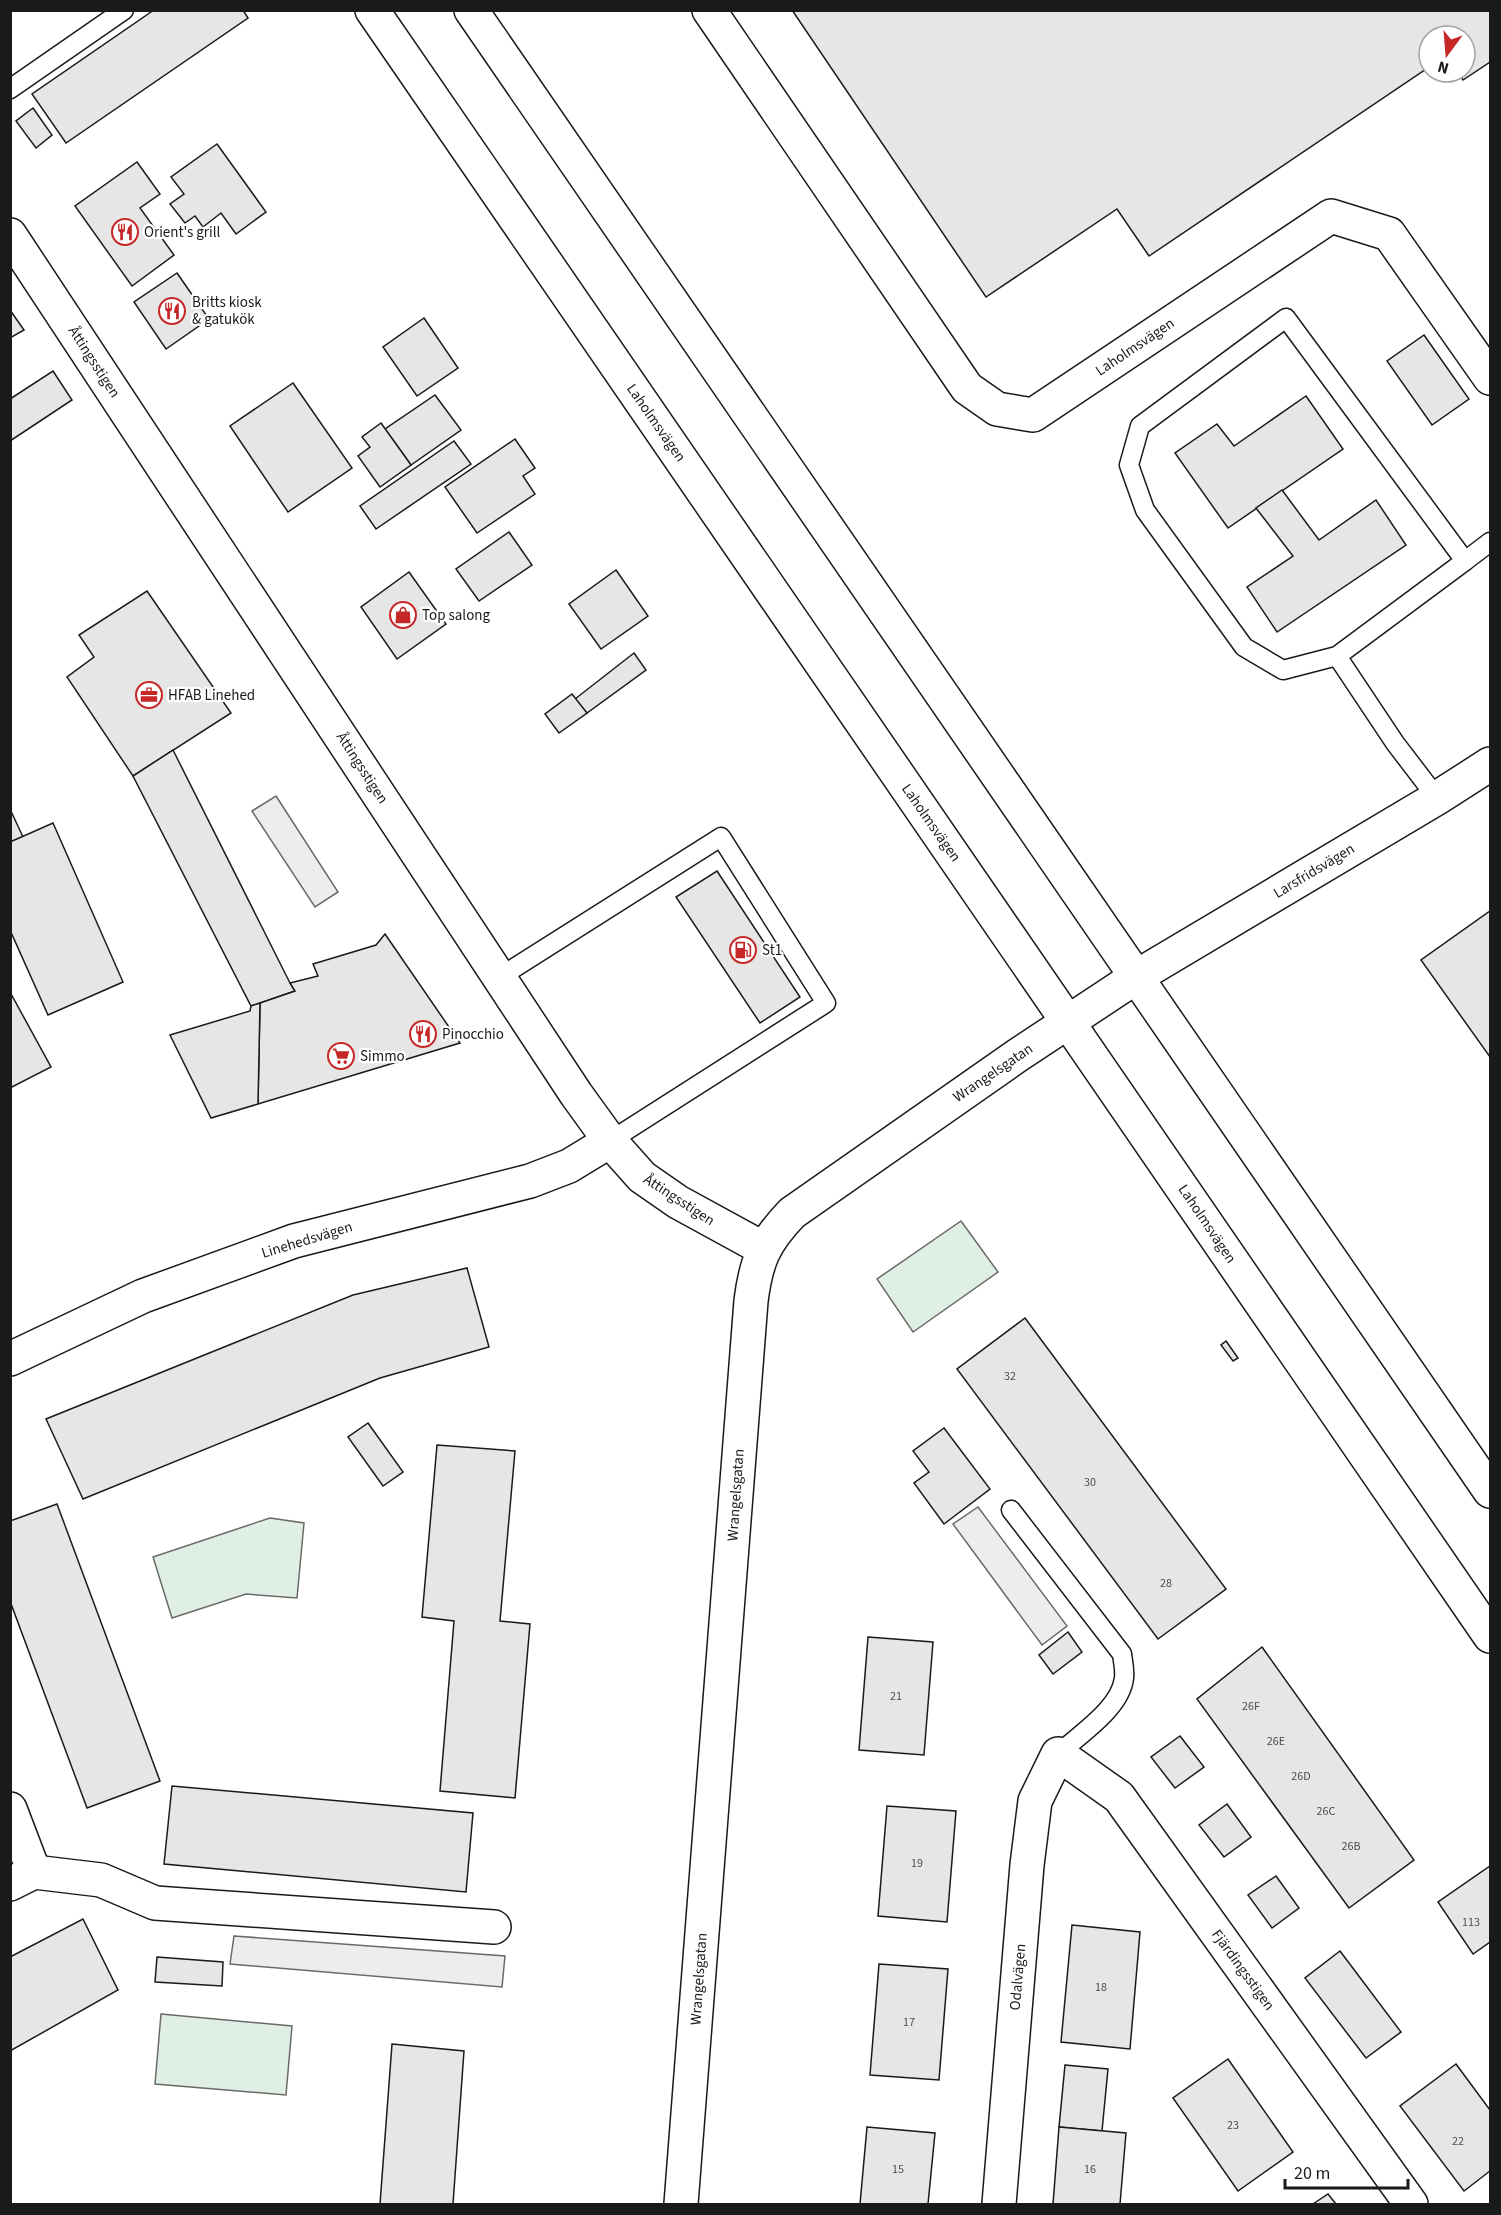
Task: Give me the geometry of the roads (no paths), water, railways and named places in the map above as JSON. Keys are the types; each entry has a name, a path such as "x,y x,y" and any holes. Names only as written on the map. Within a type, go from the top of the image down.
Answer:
{"main road":[{"name":"Laholmsvägen","path":"372,10 1491,1636"},
{"path":"471,10 1491,1491"},
{"name":"Laholmsvägen","path":"709,10 967,388 997,409 1033,415 1331,216 1389,234 1491,378"},
{"name":"Åttingsstigen","path":"10,236 576,1094 610,1141 642,1178 678,1202 764,1249"},
{"name":"Larsfridsvägen","path":"1136,977 1491,764"},
{"name":"Wrangelsgatan","path":"681,2205 755,1271 775,1230 792,1213 1136,977"},
{"name":"Linehedsvägen","path":"10,1359 143,1296 283,1245 530,1181 569,1166 610,1141"},
{"name":"Odalvägen","path":"999,2205 1035,1801 1058,1754"},
{"name":"Fjärdingsstigen","path":"1058,1754 1119,1797 1411,2205"},
{"path":"10,1809 22,1878 101,1880 155,1903 494,1927"}],"lane":[{"path":"10,89 124,10"},
{"path":"1464,561 1286,318 1140,426 1129,465 1145,510 1244,647 1283,670 1337,656 1491,542"},
{"path":"1337,656 1395,743 1437,798"},
{"path":"500,976 721,837 826,1003 610,1141"},
{"path":"1011,1510 1122,1654 1125,1677 1119,1697 1058,1754"}],"place":[{"name":"Orient's grill","path":"125,232"},
{"name":"Britts kiosk & gatukök","path":"172,311"},
{"name":"Top salong","path":"403,615"},
{"name":"HFAB Linehed","path":"149,695"},
{"name":"St1","path":"743,950"},
{"name":"Pinocchio","path":"423,1034"},
{"name":"Simmo","path":"341,1056"}]}
